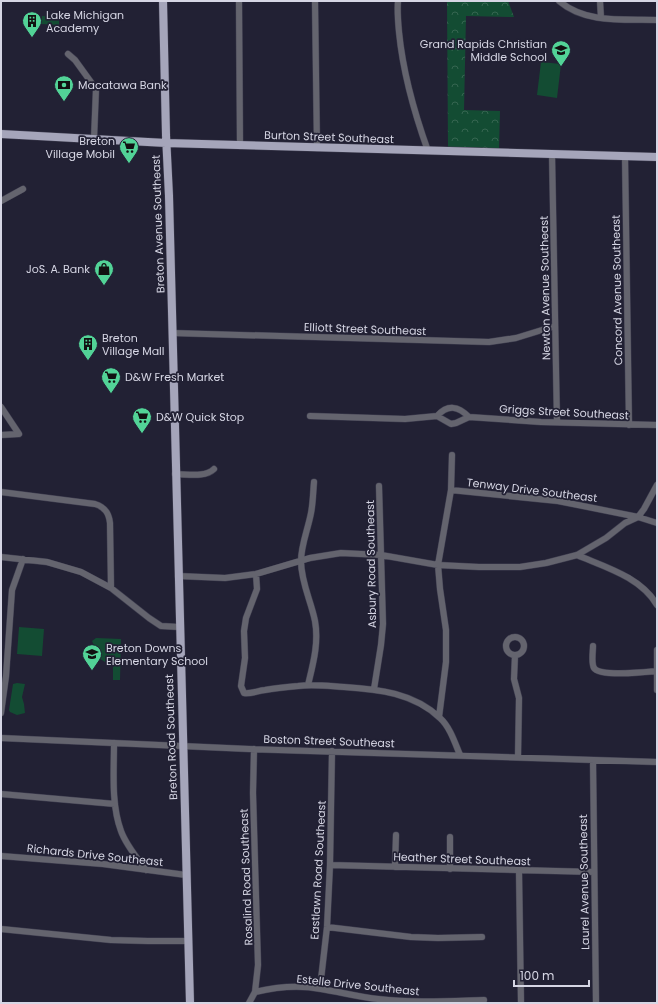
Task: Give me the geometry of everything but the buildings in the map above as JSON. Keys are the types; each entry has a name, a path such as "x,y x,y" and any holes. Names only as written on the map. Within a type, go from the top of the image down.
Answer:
{"main road":[{"name":"Breton Avenue Southeast","path":"164,1 166,143 175,447"},
{"name":"Burton Street Southeast","path":"1,134 240,146 657,157"},
{"name":"Breton Road Southeast","path":"175,447 190,1003"}],"street":[{"path":"239,1 240,146"},
{"path":"315,1 317,148"},
{"path":"398,1 400,46 404,67 416,118 428,151"},
{"path":"560,1 565,6 576,12 588,16 601,18 657,20"},
{"path":"600,1 601,18"},
{"path":"68,54 96,89 94,139"},
{"name":"Newton Avenue Southeast","path":"552,154 557,422"},
{"name":"Concord Avenue Southeast","path":"625,156 629,424"},
{"path":"1,201 23,189"},
{"name":"Elliott Street Southeast","path":"172,333 489,342 516,338 555,326"},
{"path":"1,407 19,434 1,435"},
{"name":"Griggs Street Southeast","path":"310,416 410,419 437,416 447,408 455,407 461,409 469,416"},
{"name":"Griggs Street Southeast","path":"437,416 451,424 469,416 557,422 657,426"},
{"path":"439,717 446,662 446,630 438,565 451,490 452,455"},
{"path":"175,474 204,474 214,469"},
{"path":"308,685 316,652 316,627 308,598 301,561 305,536 312,510 314,482"},
{"path":"178,576 225,578 256,574 317,556 333,553 380,555 438,565 479,567 520,567 546,563 577,555 606,538 625,523 638,517 657,485"},
{"name":"Asbury Road Southeast","path":"374,689 383,624 379,486"},
{"name":"Tenway Drive Southeast","path":"451,490 558,501 638,517 657,523"},
{"path":"1,492 102,506 109,516 110,523 111,588"},
{"path":"577,555 620,573 653,598 657,605"},
{"path":"1,557 47,562 82,572 111,588 161,626 179,627"},
{"path":"1,713 6,676 6,626 12,590 23,559"},
{"path":"256,574 257,589 246,618 244,631 245,658 241,686 244,692 250,694 266,690 308,685 374,689 404,696 418,702 439,717 460,755"},
{"path":"592,646 593,665 596,671 621,673 657,671"},
{"path":"657,650 657,690"},
{"path":"515,655 514,679 519,698 518,757"},
{"name":"Boston Street Southeast","path":"1,738 254,749 657,762"},
{"path":"114,742 115,804 121,832 146,870"},
{"name":"Rosalind Road Southeast","path":"249,1003 255,992 258,959 254,749"},
{"name":"Eastlawn Road Southeast","path":"320,988 327,928 330,865 332,751"},
{"name":"Laurel Avenue Southeast","path":"593,760 596,1003"},
{"path":"1,794 115,804"},
{"path":"395,867 396,835"},
{"path":"450,837 450,869"},
{"name":"Richards Drive Southeast","path":"1,856 103,864 186,875"},
{"name":"Heather Street Southeast","path":"330,865 594,872"},
{"path":"519,871 521,1003"},
{"path":"327,928 411,937 482,937"},
{"path":"1,930 111,940 148,942 188,941"},
{"name":"Estelle Drive Southeast","path":"255,992 277,988 320,988 377,999 407,1001 484,1000"}],"green space":[{"path":"447,1 508,1 514,17 466,16 464,110 500,111 499,149 448,147"},
{"path":"42,16 59,17 59,25 41,24"},
{"path":"541,62 561,64 557,98 537,95"},
{"path":"19,627 44,629 42,656 17,654"},
{"path":"96,638 121,639 120,680 113,680 113,663 105,662 92,654 94,646 92,641"},
{"path":"13,684 25,684 22,697 25,713 17,715 9,710"}],"place":[{"name":"Lake Michigan Academy","path":"32,38"},
{"name":"Grand Rapids Christian Middle School","path":"561,67"},
{"name":"Macatawa Bank","path":"64,102"},
{"name":"Breton Village Mobil","path":"129,164"},
{"name":"JoS. A. Bank","path":"104,286"},
{"name":"Breton Village Mall","path":"88,361"},
{"name":"D&W Fresh Market","path":"111,394"},
{"name":"D&W Quick Stop","path":"142,434"},
{"name":"Breton Downs Elementary School","path":"92,671"}]}
